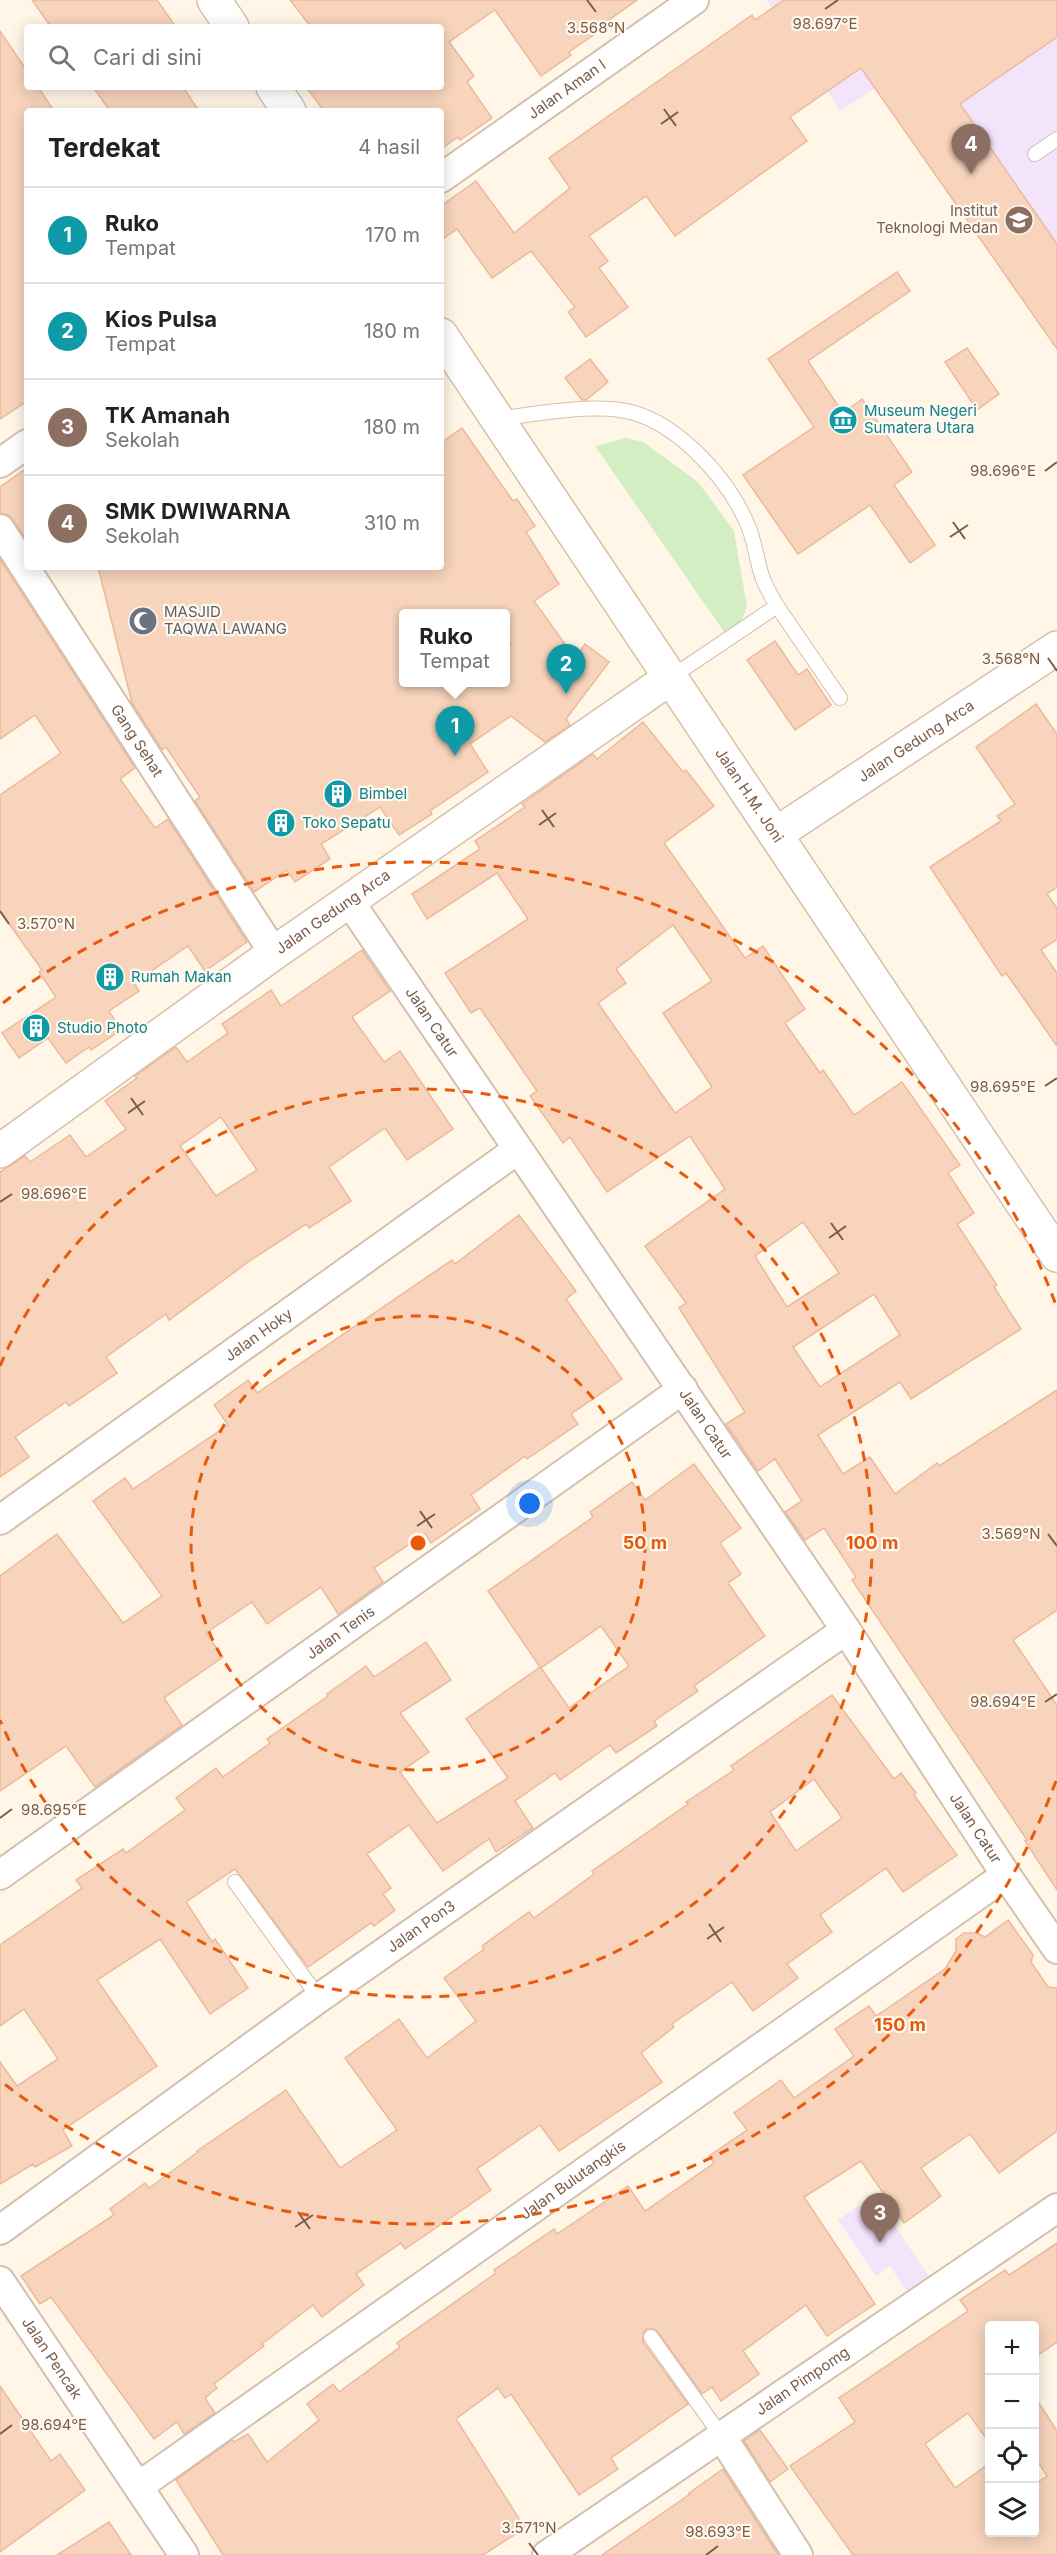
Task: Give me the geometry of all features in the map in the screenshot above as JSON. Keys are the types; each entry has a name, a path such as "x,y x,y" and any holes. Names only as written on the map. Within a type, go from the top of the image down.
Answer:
{"street":[{"path":"214,0 230,24"},
{"name":"Jalan Aman I","path":"444,176 663,9 694,0"},
{"path":"275,90 287,108"},
{"name":"Jalan H.M. Joni","path":"444,339 1057,1255"},
{"path":"0,463 24,446"},
{"name":"Gang Sehat","path":"0,529 24,566"},
{"name":"Gang Sehat","path":"26,570 274,953"},
{"name":"Jalan Gedung Arca","path":"776,834 1057,648"},
{"name":"Jalan Gedung Arca","path":"0,1151 274,953 670,678"},
{"name":"Jalan Catur","path":"349,901 846,1630 1006,1875 1057,1948"},
{"name":"Jalan Hoky","path":"0,1520 517,1150"},
{"name":"Jalan Tenis","path":"0,1875 683,1389"},
{"name":"Jalan Pon3","path":"0,2230 319,1998 846,1630"},
{"name":"Jalan Bulutangkis","path":"139,2486 1006,1875"},
{"name":"Jalan Pimpomg","path":"547,2555 1057,2208"},
{"name":"Jalan Pencak","path":"0,2281 8,2310 139,2486 184,2555"},
{"path":"722,2437 798,2555"}],"lane":[{"path":"1035,154 1057,139"},
{"path":"498,419 598,409 622,410 655,421 697,454 731,493 747,522 761,574 777,606 840,699"},
{"path":"670,678 777,606"},
{"path":"235,1882 319,1998"},
{"path":"651,2337 722,2437"}],"shaded area":[{"name":"Institut Teknologi Medan","path":"766,0 1057,0 1057,330 885,82 840,111 828,92 821,96 764,14 772,8"},
{"path":"874,2195 930,2278 908,2293 890,2266 876,2276 838,2220"}],"green space":[{"path":"626,438 643,442 698,482 734,531 747,607 740,624 727,636 595,446"}],"building":[{"path":"32,0 157,0 174,24 49,24"},
{"path":"290,0 637,0 609,20 611,23 569,52 571,55 541,76 495,10 449,42 474,76 467,82 492,118 460,140 458,137 444,147 444,108 322,108 308,90 444,90 444,24 309,24"},
{"path":"784,0 1057,0 1057,37 960,104 1057,244 1057,349 861,68 790,117 807,141 675,236 646,196 589,236 608,261 599,268 628,307 586,337 568,312 575,307 531,251 492,278 457,229 444,238 444,204 476,181 514,233 570,188 549,158 752,15 755,20"},
{"path":"0,31 24,67 24,90 40,90 52,108 24,108 24,403 0,419"},
{"path":"95,90 185,90 197,108 108,108"},
{"name":"Museum Negeri Sumatera Utara","path":"897,272 910,291 808,361 843,413 862,399 912,472 894,485 935,545 910,563 870,505 798,554 743,475 814,427 768,359"},
{"path":"967,348 999,394 977,410 945,362"},
{"path":"590,359 608,382 586,400 582,400 565,378"},
{"path":"462,428 513,501 517,499 535,526 526,532 559,584 534,601 575,658 585,644 609,662 566,719 570,725 545,742 511,716 470,744 488,772 430,811 432,814 399,835 380,807 321,844 330,859 295,882 287,870 254,892 195,801 200,797 166,747 162,750 132,703 99,570 444,570 444,441"},
{"path":"24,470 24,536 8,515 0,513 0,487"},
{"path":"0,559 135,768 120,779 155,828 168,819 247,942 205,971 188,946 134,983 139,991 109,1011 121,1030 91,1050 89,1047 66,1063 48,1038 19,1058 2,1033 56,997 39,972 42,970 0,911 0,795 61,753 35,715 0,739"},
{"path":"775,641 798,675 807,669 831,705 795,730 747,660"},
{"path":"1036,704 1057,734 1057,887 1047,894 1057,908 1057,939 1041,950 1057,973 1057,1046 1006,973 1002,976 930,867 1001,821 997,816 1015,804 976,747"},
{"path":"643,722 683,772 686,770 714,806 664,843 745,958 763,946 805,1009 785,1023 820,1073 823,1070 854,1115 902,1082 960,1165 948,1173 974,1213 957,1224 997,1285 994,1287 1021,1329 911,1399 900,1382 818,1435 843,1474 870,1457 895,1494 937,1463 939,1466 1057,1390 1057,1610 1013,1640 1057,1705 1057,1890 1025,1841 1027,1840 852,1580 856,1577 824,1528 805,1540 785,1512 802,1501 775,1459 758,1471 726,1424 745,1412 679,1308 686,1303 645,1246 725,1189 690,1136 607,1192 570,1137 563,1143 530,1096 537,1091 480,1008 471,1013 445,973 528,919 497,873 427,919 412,894 480,849 475,841 525,807 522,804 593,754 597,759","holes":["673,925 712,981 663,1013 712,1087 675,1113 598,1003 626,983 616,969","803,1222 839,1273 787,1307 755,1256","874,1294 900,1335 820,1387 793,1347"]},
{"path":"362,950 390,991 352,1017 384,1062 400,1051 453,1129 407,1160 385,1128 329,1167 351,1201 309,1228 306,1224 251,1260 169,1320 166,1314 106,1357 117,1373 69,1406 66,1402 15,1437 29,1457 0,1477 0,1172 25,1156 30,1162 70,1135 86,1157 126,1129 105,1101 137,1078 135,1076 176,1047 187,1062 228,1033 222,1024 271,990 281,1006","holes":["221,1117 257,1170 216,1196 180,1146"]},
{"path":"519,1215 576,1291 566,1299 622,1379 571,1414 578,1424 527,1459 525,1456 471,1495 480,1509 431,1543 425,1534 374,1568 383,1582 338,1614 321,1587 267,1624 252,1602 206,1633 223,1657 164,1698 182,1725 95,1787 66,1746 0,1791 0,1576 57,1534 123,1623 162,1596 93,1501 125,1478 133,1489 228,1425 214,1405 248,1380 257,1393 452,1260 455,1264"},
{"path":"694,1464 741,1528 720,1543 741,1574 728,1583 765,1636 694,1686 698,1691 654,1721 657,1726 616,1753 610,1745 560,1780 555,1773 515,1801 533,1828 496,1852 489,1839 443,1871 409,1825 367,1854 391,1888 383,1894 395,1910 374,1926 371,1923 308,1967 235,1869 186,1902 212,1942 215,1939 248,1988 210,2014 160,1939 97,1980 157,2066 63,2130 72,2146 35,2167 33,2164 0,2184 0,2062 17,2086 58,2059 24,2009 0,2026 0,1945 82,1888 76,1880 123,1849 126,1853 185,1810 176,1798 216,1768 223,1777 270,1743 267,1739 366,1666 374,1677 426,1642 451,1680 400,1713 429,1752 400,1772 437,1823 508,1778 466,1719 540,1667 488,1591 593,1517 590,1512 632,1482 645,1500","holes":["601,1626 629,1666 569,1708 541,1668"]},
{"path":"832,1695 894,1779 901,1773 957,1855 903,1892 886,1868 820,1915 832,1932 787,1964 798,1978 753,2011 732,1982 672,2024 674,2027 641,2053 662,2082 559,2151 540,2125 477,2169 491,2190 405,2249 401,2243 356,2274 364,2285 322,2317 313,2305 262,2344 264,2346 214,2384 217,2388 205,2398 215,2413 184,2434 177,2422 154,2439 51,2297 40,2304 21,2276 114,2215 110,2209 145,2183 149,2188 197,2151 286,2090 340,2168 397,2130 345,2058 399,2019 427,2058 476,2021 444,1978 484,1949 482,1946 529,1912 534,1918 594,1874 592,1871 734,1770 731,1766","holes":["814,1779 842,1818 796,1851 770,1812"]},
{"path":"1008,1920 1033,1955 1031,1962 1048,1987 1057,1988 1057,2131 999,2173 970,2134 921,2168 941,2196 904,2223 861,2161 804,2197 875,2304 827,2336 806,2305 743,2351 759,2374 721,2401 712,2387 702,2394 658,2332 654,2329 646,2329 643,2342 688,2404 611,2458 618,2469 579,2495 511,2394 505,2398 498,2388 456,2419 525,2528 483,2555 223,2555 176,2480 232,2440 234,2442 248,2434 267,2462 319,2420 307,2404 333,2384 339,2392 400,2347 397,2343 496,2273 494,2270 554,2229 557,2234 628,2186 645,2211 714,2163 709,2156 747,2130 734,2113 781,2080 794,2098 854,2056 835,2029 869,2006 876,2016 945,1969 956,1951 956,1939 964,1933 977,1933 985,1937"},
{"path":"1057,2243 1057,2342 1039,2354 1039,2321 985,2321 985,2437 968,2413 925,2444 955,2488 985,2467 985,2537 1039,2537 1039,2481 1047,2476 1039,2463 1039,2403 1057,2431 1057,2555 853,2555 790,2466 855,2422 839,2398 968,2311 960,2300 1005,2270 1009,2275"},
{"path":"0,2386 51,2461 60,2454 85,2490 0,2552"},
{"path":"760,2430 788,2469 770,2482 744,2441"},
{"path":"723,2469 778,2555 602,2555 690,2494"},
{"path":"109,2522 131,2555 57,2555"}],"place":[{"name":"SMK DWIWARNA","path":"971,174"},
{"name":"Institut Teknologi Medan","path":"1019,220"},
{"name":"Museum Negeri Sumatera Utara","path":"843,420"},
{"name":"MASJID TAQWA LAWANG","path":"143,621"},
{"name":"Kios Pulsa","path":"566,694"},
{"name":"Ruko","path":"455,756"},
{"name":"Bimbel","path":"338,794"},
{"name":"Toko Sepatu","path":"281,823"},
{"name":"Rumah Makan","path":"110,977"},
{"name":"Studio Photo","path":"36,1028"},
{"name":"TK Amanah","path":"880,2243"}]}
